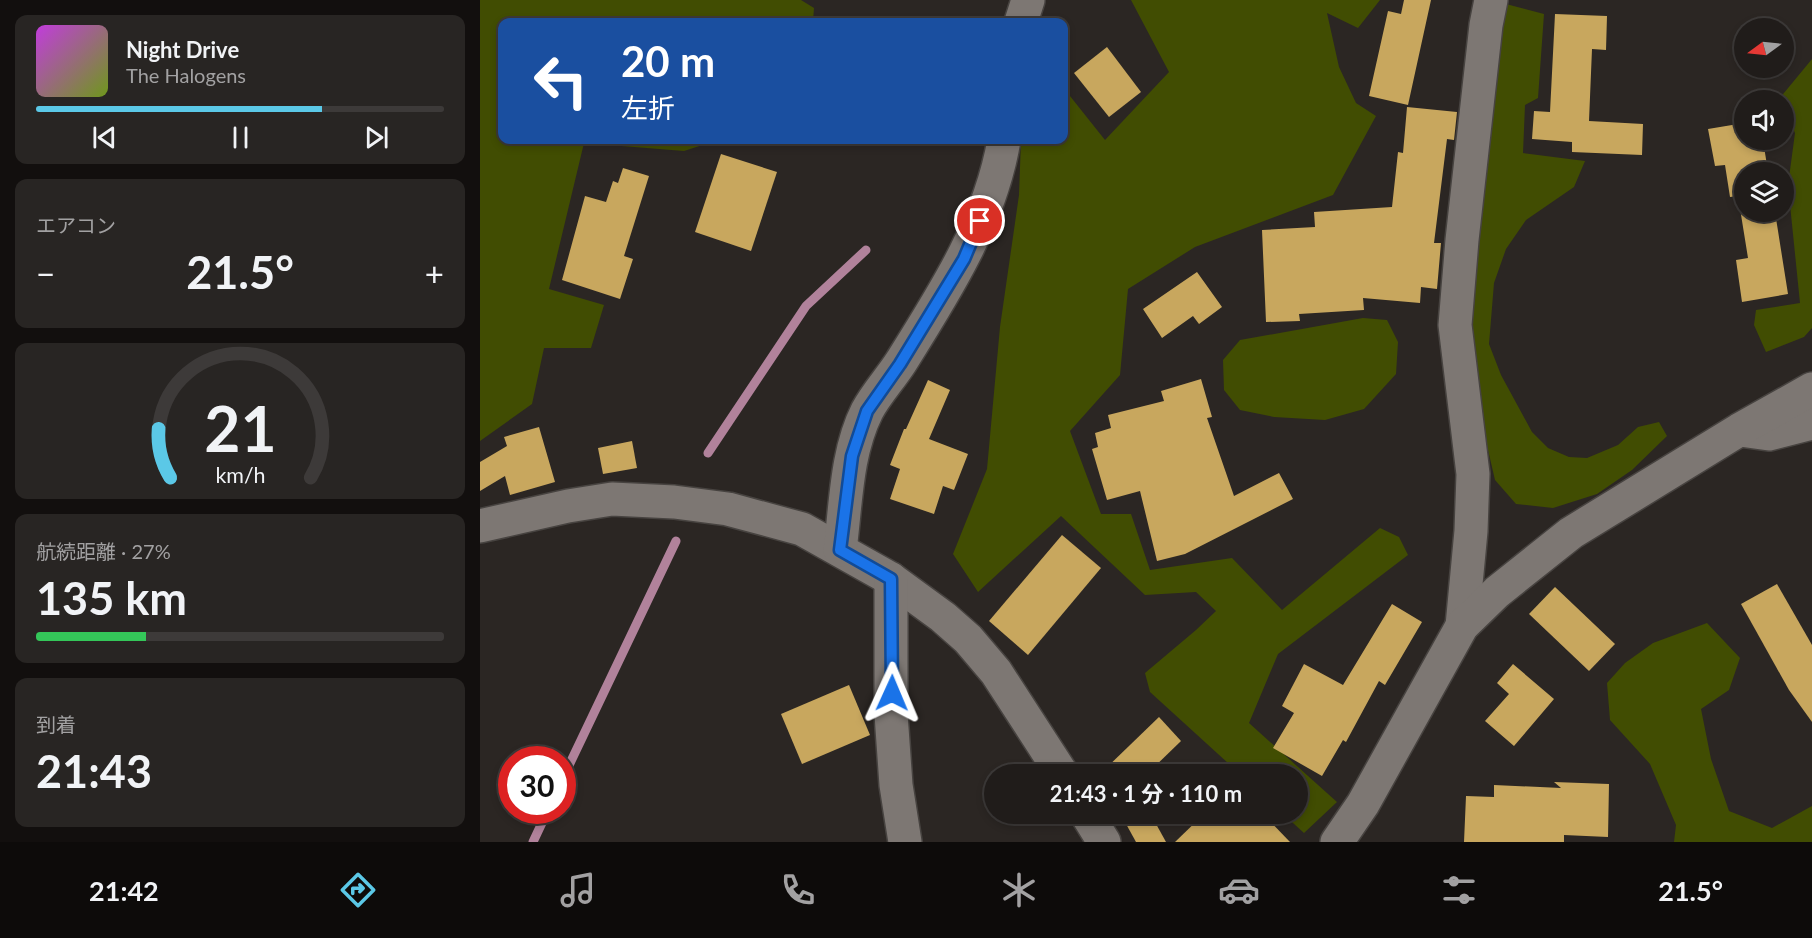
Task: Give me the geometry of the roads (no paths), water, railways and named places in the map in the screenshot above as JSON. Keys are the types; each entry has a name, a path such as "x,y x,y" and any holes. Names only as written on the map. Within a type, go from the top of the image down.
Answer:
{"street":[{"path":"1022,18 1028,0"},
{"path":"1462,626 1471,531 1473,474 1455,325 1463,229 1486,25 1491,0"},
{"path":"840,550 852,456 867,411 900,364 964,259 988,202 1003,144"},
{"path":"1337,842 1363,804 1462,626 1510,580 1571,533 1738,430 1812,389"},
{"path":"1738,430 1769,434 1812,423"},
{"path":"480,526 568,506 612,499 650,500 728,510 802,529 891,579 943,617 968,639 996,672 1056,764"},
{"path":"891,579 891,714 896,785 905,842"},
{"path":"1093,824 1104,842"}],"waterway":[{"path":"708,453 806,306 866,250"},
{"path":"576,751 676,541"},
{"path":"533,842 541,824"}]}
